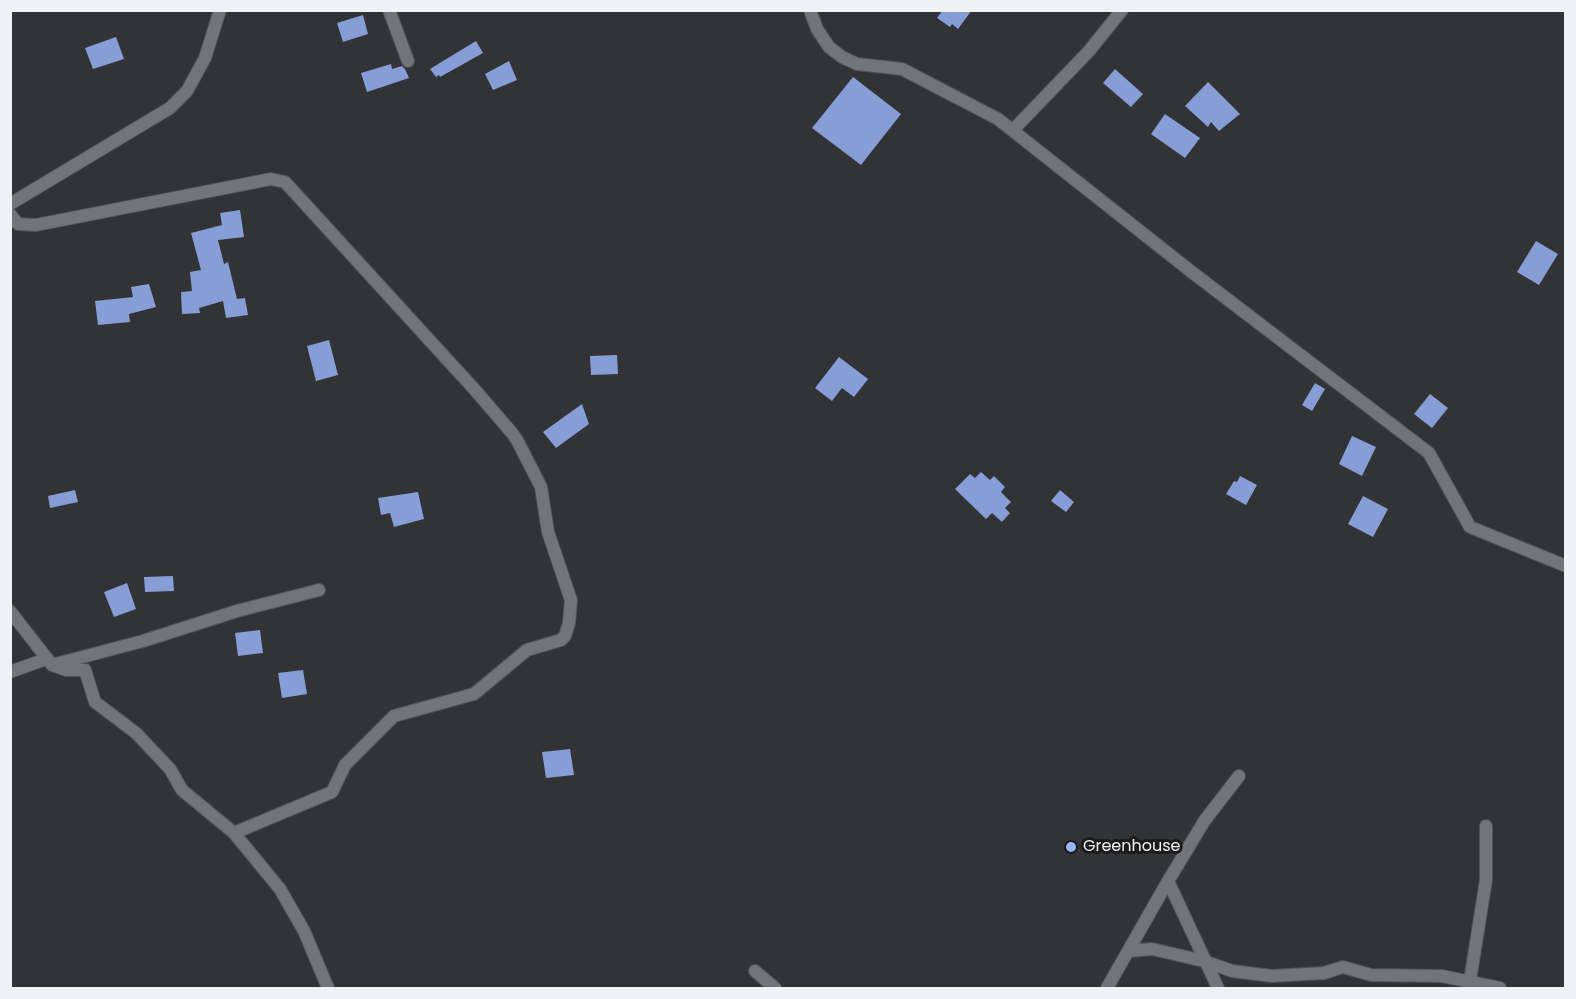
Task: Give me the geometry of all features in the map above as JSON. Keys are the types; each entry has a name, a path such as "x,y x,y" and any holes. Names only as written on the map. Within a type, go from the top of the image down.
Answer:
{"street":[{"path":"10,204 170,108 188,91 205,58 220,10"},
{"path":"389,10 408,61"},
{"path":"810,10 817,29 829,47 842,57 857,64 902,69 998,119 1184,266 1429,453 1470,527 1566,567"},
{"path":"1012,130 1089,51 1122,10"},
{"path":"10,214 18,224 36,225 271,179 285,182 497,416 517,440 541,487 548,532 571,600 569,623 565,636 561,640 527,650 474,694 394,716 345,765 332,792 234,833"},
{"path":"10,672 143,640 237,611 319,590"},
{"path":"10,611 49,662 66,670 86,670 95,702 136,733 170,769 182,790 234,833 280,890 304,931 328,988"},
{"path":"1107,988 1205,820 1239,776"},
{"path":"1470,985 1486,880 1486,826"},
{"path":"1168,881 1218,988"},
{"path":"1130,951 1152,949 1204,961 1232,971 1272,976 1324,974 1343,967 1371,975 1442,976 1470,985 1500,988"},
{"path":"755,971 775,988"}],"building":[{"path":"943,10 972,10 958,29 952,24 950,27 937,18"},
{"path":"363,15 368,34 343,42 337,23"},
{"path":"116,37 124,59 93,69 85,48"},
{"path":"476,41 483,53 440,77 439,75 436,77 430,69"},
{"path":"509,61 517,80 493,90 485,74"},
{"path":"391,64 392,69 402,66 409,78 367,92 361,73"},
{"path":"1115,69 1143,94 1131,107 1103,83"},
{"path":"853,77 901,114 861,165 812,128"},
{"path":"1208,82 1240,114 1219,131 1211,122 1208,127 1185,106"},
{"path":"1165,114 1200,138 1185,158 1151,134"},
{"path":"240,210 244,237 218,240 224,264 228,262 237,299 245,298 248,315 226,318 223,301 199,308 200,313 182,314 181,292 192,291 190,272 201,270 191,233 222,225 220,213"},
{"path":"1536,241 1558,254 1539,285 1517,272"},
{"path":"149,284 156,307 129,314 130,322 98,325 95,301 133,297 131,287"},
{"path":"329,340 338,375 316,381 307,346"},
{"path":"617,355 618,374 591,375 590,356"},
{"path":"839,357 868,379 854,397 842,388 832,401 815,388"},
{"path":"1315,383 1325,389 1312,411 1302,405"},
{"path":"1430,394 1448,408 1432,428 1414,414"},
{"path":"582,404 589,424 556,448 543,432"},
{"path":"1352,436 1376,447 1362,476 1339,464"},
{"path":"981,472 990,480 994,476 1005,487 1001,492 1011,502 1005,508 1010,513 1002,522 992,513 986,519 955,489 970,474 975,478"},
{"path":"1240,476 1257,485 1246,505 1226,494"},
{"path":"75,490 78,502 50,508 48,496"},
{"path":"1060,490 1074,502 1066,512 1051,501"},
{"path":"418,492 424,519 394,527 390,513 381,515 378,498"},
{"path":"1363,496 1388,509 1373,537 1348,524"},
{"path":"173,576 174,591 145,592 144,577"},
{"path":"127,583 136,609 114,617 104,592"},
{"path":"260,630 263,653 238,656 235,633"},
{"path":"303,670 307,694 282,698 278,673"},
{"path":"570,749 574,775 546,778 542,752"}],"place":[{"name":"Greenhouse","path":"1071,847"}]}
